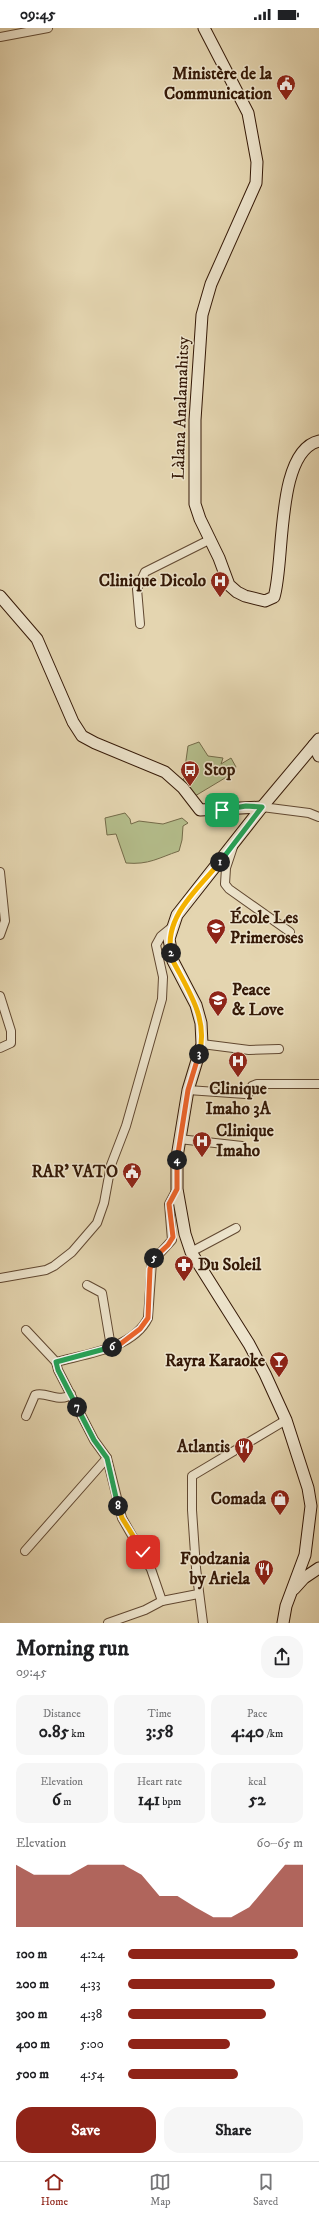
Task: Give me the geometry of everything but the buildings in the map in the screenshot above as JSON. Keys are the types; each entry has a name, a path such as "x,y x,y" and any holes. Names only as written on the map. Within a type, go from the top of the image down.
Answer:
{"street":[{"path":"0,38 48,28"},
{"name":"Làlana Analamahitsy","path":"204,28 248,113 257,162 256,184 211,284 202,315 195,420 195,504 200,519 211,539 229,585 237,592 265,601 274,597 278,584 280,548 289,481 300,454 319,441"},
{"path":"140,624 137,589 145,572 211,539"},
{"path":"0,596 37,639 73,722 82,736 95,743 165,772 183,788 200,810 211,811 246,806 262,807 309,813 319,818"},
{"path":"282,1623 304,1555 311,1506 308,1488 286,1420 249,1344 191,1252 185,1234 177,1189 176,1158 188,1090 202,1044 201,1023 196,1005 173,961 169,939 177,915 233,846 262,807 316,742"},
{"path":"316,742 319,756"},
{"path":"233,846 226,868 225,884 229,889 290,932"},
{"path":"0,872 5,921 0,934"},
{"path":"0,1278 46,1270 54,1266 72,1252 97,1223 104,1203 111,1166 126,1126 162,999 163,977 156,945 160,936 172,927"},
{"path":"0,1000 11,1031 11,1042 0,1048"},
{"path":"202,1044 249,1050 278,1050"},
{"path":"188,1090 249,1094 252,1086 257,1084 319,1084"},
{"path":"179,1139 242,1146"},
{"path":"56,1362 119,1345 140,1329 148,1318 150,1269 155,1256 172,1240 169,1204 177,1189"},
{"path":"191,1252 236,1228"},
{"path":"88,1285 102,1293 111,1347"},
{"path":"26,1330 56,1362 58,1370 94,1440 107,1458 122,1518 151,1569 162,1601"},
{"path":"26,1416 34,1395 40,1393 60,1398 67,1398 71,1394"},
{"path":"203,1623 198,1594 192,1510 192,1476 286,1420"},
{"path":"25,1551 107,1458"},
{"path":"290,1595 304,1578 319,1568"},
{"path":"108,1623 146,1610 162,1601 198,1594"}],"green space":[{"path":"199,742 208,756 223,758 221,764 231,758 236,767 230,775 195,796 183,782 188,746"},
{"path":"125,813 130,819 131,824 139,821 163,824 182,818 188,823 183,826 182,840 179,851 147,862 126,863 116,834 107,835 105,818"}],"place":[{"name":"Ministère de la Communication","path":"286,101"},
{"name":"Clinique Dicolo","path":"220,598"},
{"name":"Stop","path":"190,787"},
{"name":"École Les Primeroses","path":"216,945"},
{"name":"Peace & Love","path":"218,1017"},
{"name":"Clinique Imaho 3A","path":"238,1078"},
{"name":"Clinique Imaho","path":"202,1158"},
{"name":"RAR' VATO","path":"132,1189"},
{"name":"Du Soleil","path":"184,1282"},
{"name":"Rayra Karaoke","path":"279,1378"},
{"name":"Atlantis","path":"244,1464"},
{"name":"Comada","path":"280,1516"},
{"name":"Foodzania by Ariela","path":"264,1586"}],"route":[{"path":"143,1552 122,1518 107,1458 94,1440 56,1366 56,1362 119,1345 145,1324 148,1318 148,1296 152,1262 155,1256 168,1245 173,1237 169,1220 169,1204 170,1198 177,1189 176,1158 179,1139 188,1090 202,1044 201,1023 196,1005 173,961 169,939 177,915 233,846 262,807 246,806 222,810"}]}
